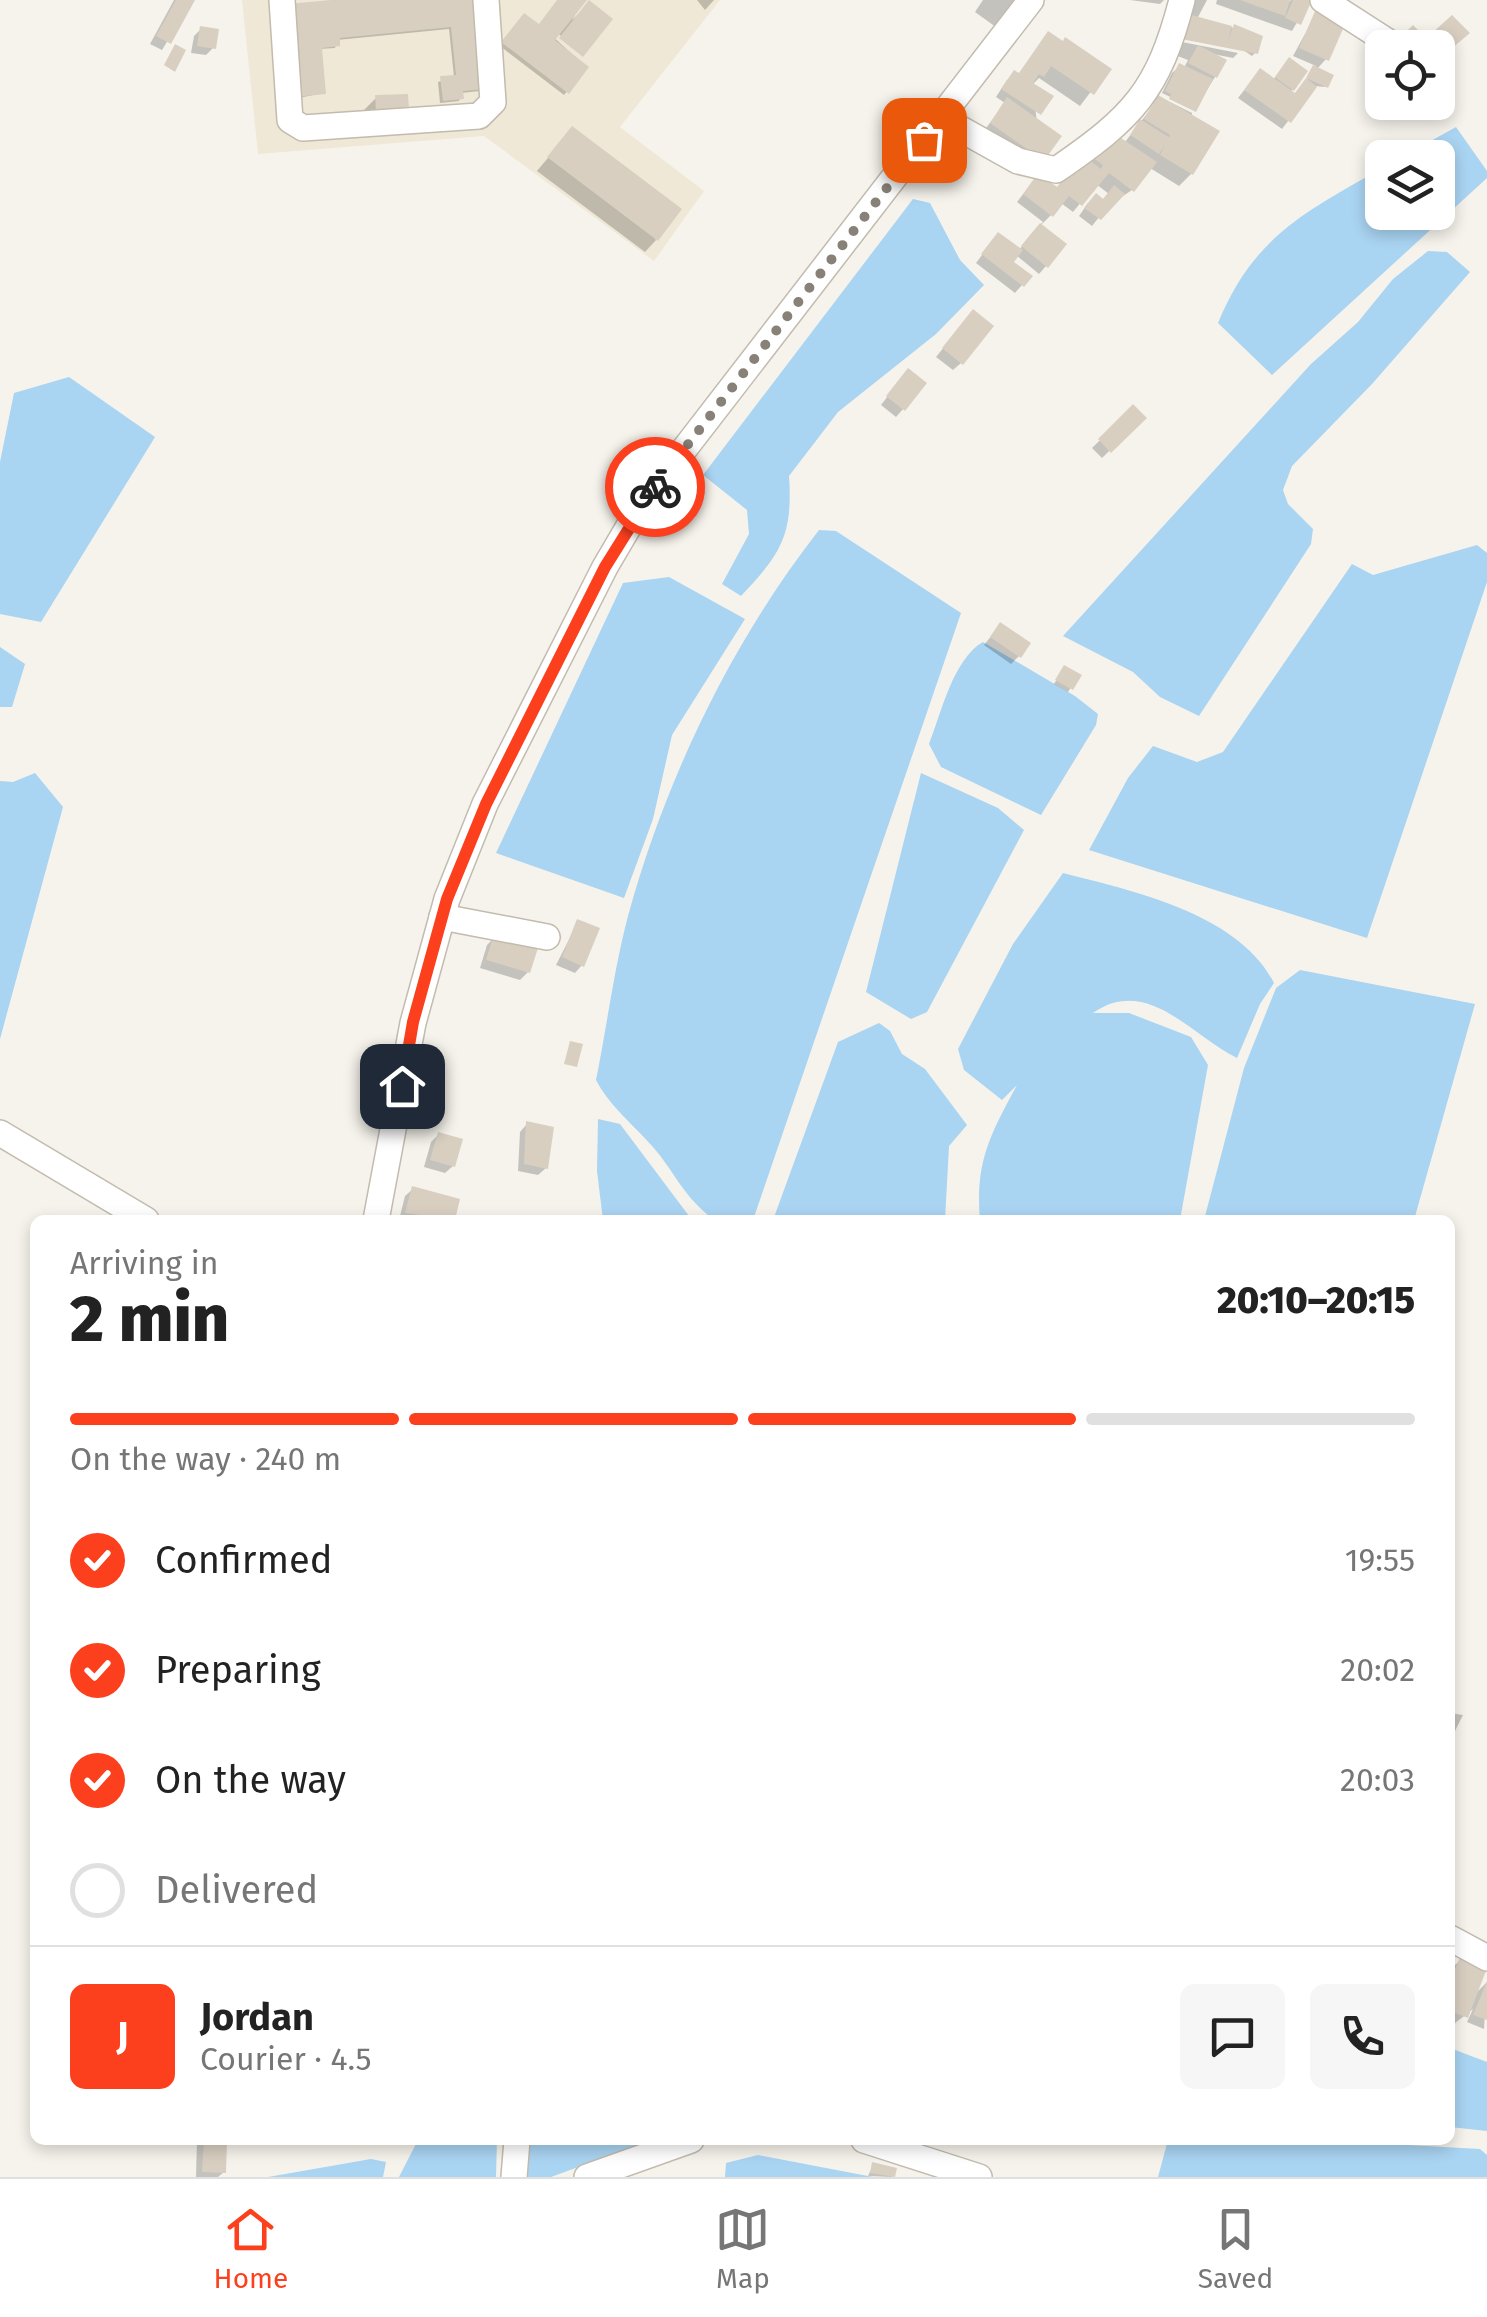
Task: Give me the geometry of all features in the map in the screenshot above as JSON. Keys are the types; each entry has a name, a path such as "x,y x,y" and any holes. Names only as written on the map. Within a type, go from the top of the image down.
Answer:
{"street":[{"path":"282,0 290,120 302,128 479,116 488,110 493,102 486,0"},
{"path":"377,1215 413,1022 442,917 486,804 605,567 642,504 958,127 1031,0"},
{"path":"958,127 1018,161 1056,170 1126,119 1158,74 1182,0"},
{"path":"1324,0 1371,30"},
{"path":"442,917 547,937"},
{"path":"0,1134 138,1215"},
{"path":"1455,1941 1487,1958"},
{"path":"514,2177 517,2145"},
{"path":"587,2177 676,2145"},
{"path":"880,2145 980,2177"}],"shaded area":[{"path":"242,0 720,0 620,127 704,191 654,261 484,136 258,154"}],"water":[{"path":"1456,127 1487,171 1487,178 1455,207 1455,140 1433,140"},
{"path":"1365,178 1365,230 1430,230 1272,375 1218,323 1232,293 1265,248 1329,199"},
{"path":"913,199 930,203 960,260 984,285 936,334 838,412 789,476 789,514 781,542 766,568 741,596 722,584 749,534 747,510 703,475"},
{"path":"1428,251 1447,252 1470,272 1372,384 1292,466 1283,490 1288,504 1313,529 1311,544 1199,716 1160,697 1133,672 1063,636 1311,364 1358,322 1393,279"},
{"path":"69,377 155,437 41,622 0,614 0,462 14,393"},
{"path":"819,530 836,531 961,613 755,1215 708,1215 596,1080 623,936 661,813 730,665 787,573"},
{"path":"1477,545 1487,553 1487,582 1367,938 1089,850 1128,778 1153,746 1197,762 1223,752 1352,564 1373,575"},
{"path":"669,577 745,619 672,735 653,819 624,898 496,853 623,583"},
{"path":"983,642 1075,696 1098,714 1096,725 1041,815 941,767 929,744 956,674"},
{"path":"0,647 25,664 12,707 0,707"},
{"path":"35,773 63,807 0,1039 0,781 13,782"},
{"path":"921,773 998,808 1024,830 927,1012 911,1019 866,992"},
{"path":"1063,873 1152,898 1211,923 1258,959 1274,983 1260,1004 1237,1058 1150,1005 1132,1001 1113,1003 1093,1013 1129,1013 1191,1037 1208,1065 1181,1215 980,1215 980,1181 986,1150 1017,1085 1002,1100 964,1070 958,1049 1013,944"},
{"path":"1300,970 1475,1004 1415,1215 1205,1215 1244,1068 1276,988"},
{"path":"879,1023 890,1031 902,1054 925,1069 967,1125 949,1146 945,1215 775,1215 838,1042"},
{"path":"598,1119 620,1124 688,1215 602,1215 597,1171"},
{"path":"1455,2050 1487,2062 1487,2131 1455,2128"},
{"path":"415,2145 497,2145 496,2177 399,2177"},
{"path":"525,2145 638,2145 551,2177 528,2177 523,2170"},
{"path":"1167,2145 1408,2145 1480,2149 1487,2155 1487,2177 1158,2177"},
{"path":"758,2155 873,2177 725,2177 726,2163"},
{"path":"371,2159 386,2162 383,2177 268,2177"}],"building":[{"path":"176,0 195,0 171,44 156,36"},
{"path":"331,0 478,0 486,89 463,91 464,99 443,101 440,76 456,75 451,27 340,38 340,46 322,48 326,94 295,97 287,4"},
{"path":"557,0 587,0 555,40 589,67 569,94 501,42 524,13 539,24"},
{"path":"589,0 613,19 583,57 559,38"},
{"path":"1240,0 1290,0 1285,16"},
{"path":"1293,0 1312,0 1301,25 1285,18"},
{"path":"1316,9 1346,22 1329,61 1299,48"},
{"path":"1188,14 1232,26 1228,41 1234,24 1263,36 1258,54 1181,39"},
{"path":"1452,15 1470,33 1455,46 1455,30 1435,30"},
{"path":"200,26 219,29 216,49 197,46"},
{"path":"1048,31 1063,41 1065,37 1112,69 1094,95 1051,66 1044,77 1039,74 1033,83 1054,96 1041,115 1001,89 1014,70 1019,73"},
{"path":"175,44 186,50 175,72 164,65"},
{"path":"1198,45 1227,60 1217,78 1188,63"},
{"path":"1289,57 1308,71 1294,91 1275,77"},
{"path":"1179,63 1213,79 1196,112 1169,99 1171,94 1165,91"},
{"path":"1313,65 1334,75 1328,88 1306,78"},
{"path":"1260,68 1295,93 1306,78 1317,87 1291,123 1244,90"},
{"path":"408,94 409,110 376,112 375,95"},
{"path":"1158,95 1220,131 1193,175 1160,155 1170,135 1144,119"},
{"path":"1007,97 1062,136 1044,161 990,123"},
{"path":"1140,119 1170,138 1159,154 1130,135"},
{"path":"572,126 682,209 658,241 547,157"},
{"path":"1112,132 1157,162 1134,192 1109,173 1082,206 1069,196 1053,217 1023,194 1038,173 1057,187 1083,155 1101,169 1103,165 1092,157"},
{"path":"1114,185 1125,194 1101,220 1084,208 1096,193 1103,199"},
{"path":"1040,223 1067,244 1048,268 1021,246"},
{"path":"998,232 1023,250 1014,262 1033,276 1024,287 981,254"},
{"path":"973,309 994,326 963,365 942,348"},
{"path":"908,368 927,383 905,411 886,396"},
{"path":"1133,404 1147,418 1111,453 1098,439"},
{"path":"1000,622 1031,643 1021,658 990,637"},
{"path":"1064,665 1082,675 1073,690 1055,680"},
{"path":"577,919 600,928 584,967 562,957"},
{"path":"494,934 538,948 530,973 486,960"},
{"path":"570,1041 583,1044 577,1067 564,1064"},
{"path":"526,1121 554,1127 548,1169 524,1164"},
{"path":"438,1132 463,1139 455,1167 430,1160"},
{"path":"412,1186 460,1199 456,1215 405,1213"},
{"path":"1460,1957 1487,1968 1468,2018 1455,2013 1455,1969"},
{"path":"1487,1981 1487,2020 1473,2015"},
{"path":"204,2145 227,2145 226,2173 202,2172"},
{"path":"872,2162 897,2168 895,2177 870,2173"}],"way so far":[{"path":"655,487 924,140"}],"route":[{"path":"402,1086 413,1022 447,899 486,804 605,567 655,487"}]}
